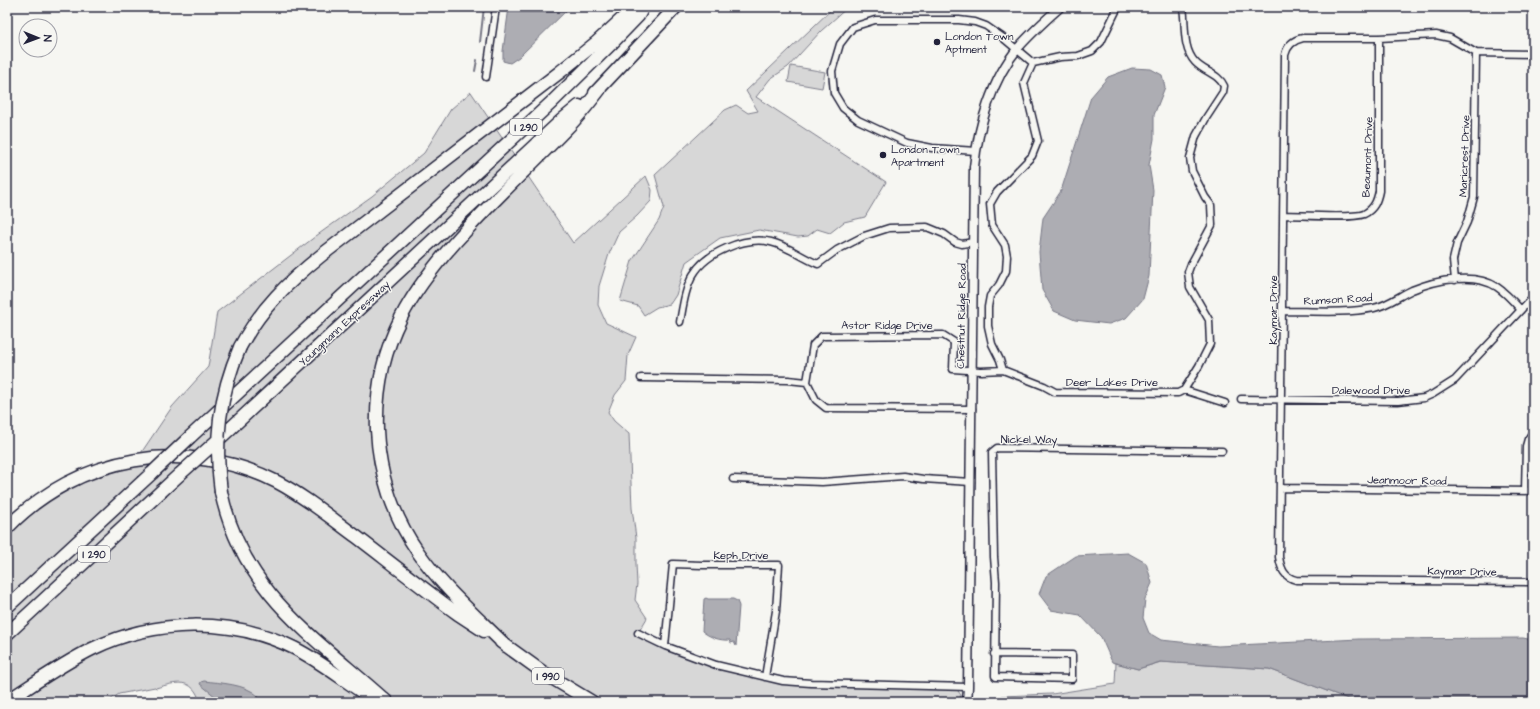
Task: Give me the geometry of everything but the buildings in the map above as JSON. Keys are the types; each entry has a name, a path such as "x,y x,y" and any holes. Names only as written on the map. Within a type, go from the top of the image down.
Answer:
{"highway":[{"path":"386,702 297,623 265,589 249,565 236,539 221,492 218,452 220,417 227,383 240,348 264,310 279,292 296,276 560,72 597,42 635,7"},
{"name":"Youngmann Expressway","path":"7,606 563,91 638,16 643,7"},
{"name":"Youngmann Expressway","path":"7,634 556,125 600,89 676,7"},
{"path":"506,646 440,580 419,553 399,518 388,490 379,452 377,412 381,376 388,349 399,322 409,302 429,273 487,208 568,127 600,89"},
{"path":"7,528 30,507 59,486 91,471 114,464 150,457 172,457 199,458 230,464 266,477 298,494 458,614 506,646"},
{"path":"7,701 78,657 114,640 159,628 198,626 239,630 281,642 320,663 378,702"},
{"name":"I 990","path":"506,646 558,682 592,702"}],"street":[{"path":"486,77 496,7"},
{"name":"Chestnut Ridge Road","path":"967,702 974,167 976,151 989,102 1002,72 1017,49 1060,7"},
{"path":"1033,63 1060,57 1078,56 1092,50 1101,42 1118,7"},
{"path":"1183,7 1186,39 1191,55 1196,62 1220,79 1224,86 1221,96 1196,136 1190,158 1192,171 1205,197 1211,205 1212,225 1188,272 1190,287 1209,320 1210,344 1199,366 1184,390"},
{"path":"976,151 932,148 907,143 858,120 843,108 834,93 832,71 840,44 853,27 875,20 959,20 975,22 986,26 1033,63"},
{"name":"Kaymar Drive","path":"1533,54 1476,53 1456,41 1436,35 1379,38 1303,38 1293,42 1286,50 1279,557 1283,572 1291,579 1296,580 1533,582"},
{"name":"Beaumont Drive","path":"1283,215 1356,216 1368,212 1376,203 1378,191 1379,38"},
{"name":"Maricrest Drive","path":"1455,280 1453,260 1457,243 1467,222 1474,197 1476,53"},
{"path":"1003,370 992,344 988,326 988,307 990,296 999,285 1006,271 1007,256 1005,245 992,225 990,204 996,192 1032,156 1038,141 1024,83 1033,63"},
{"path":"680,322 684,298 693,274 706,260 729,247 747,242 770,242 790,249 818,264 837,250 864,236 890,228 927,228 944,234 955,242 962,244 973,242"},
{"name":"Rumson Road","path":"1282,311 1350,310 1374,308 1394,301 1421,287 1455,280 1474,280 1490,283 1506,294 1521,310"},
{"name":"Dalewood Drive","path":"1240,399 1398,401 1414,400 1434,394 1455,380 1533,297"},
{"name":"Astor Ridge Drive","path":"807,382 813,345 822,336 943,335 954,342 953,369 972,371"},
{"name":"Deer Lakes Drive","path":"972,371 1003,370 1044,386 1055,392 1178,393 1184,390 1225,403"},
{"path":"641,378 788,380 807,382 816,400 826,408 972,409"},
{"path":"1525,491 1526,446 1528,439 1533,432"},
{"name":"Nickel Way","path":"994,654 1072,655 1072,679 995,676 994,654 996,582 994,558 992,452 997,448 1222,451"},
{"path":"733,479 822,482 903,476 923,479 971,482"},
{"name":"Jeanmoor Road","path":"1280,488 1533,491"},
{"name":"Keph Drive","path":"665,646 673,564 779,565 776,611 765,677"},
{"path":"638,633 665,646 716,665 784,681 968,687"}],"shaded area":[{"path":"509,7 570,7 519,57 510,63 503,61"},
{"path":"834,7 848,7 821,31 788,67 770,79 756,97 886,182 865,217 844,222 830,233 817,229 808,236 798,237 759,230 720,238 686,262 676,295 670,304 657,307 644,315 638,306 620,301 632,261 659,220 664,207 655,175 725,110 736,105 748,113 758,111 746,91"},
{"path":"791,66 825,72 822,88 788,82"},
{"path":"1132,68 1151,69 1162,75 1165,87 1154,115 1154,139 1149,165 1153,190 1149,276 1143,299 1126,318 1109,324 1075,320 1054,311 1042,290 1039,252 1043,218 1061,191 1091,97 1108,77"},
{"path":"471,92 573,243 646,176 652,190 651,201 619,232 609,254 599,286 598,305 606,323 636,337 628,355 626,381 615,395 608,412 614,421 629,434 632,508 636,538 637,584 635,600 647,618 638,633 716,665 783,681 955,687 961,695 959,702 200,702 193,688 183,683 177,683 119,694 107,702 7,702 7,528 39,499 137,459 172,407 208,367 217,312 316,236 372,196 424,153 451,109"},
{"path":"1128,553 1146,563 1152,583 1145,599 1143,618 1149,633 1161,640 1218,646 1359,639 1523,638 1533,640 1533,702 1356,702 1269,669 1160,662 1138,669 1112,662 1101,637 1080,615 1051,610 1039,594 1046,576 1076,556"},
{"path":"704,599 733,599 737,601 739,606 736,646 734,642 731,643 730,640 715,638 702,631"},
{"path":"1161,662 1269,669 1356,702 998,702 1002,696 1052,694 1115,684 1116,663 1138,669"},
{"path":"204,681 247,689 258,696 259,702 222,702 200,684"}],"waterway":[{"path":"480,42 484,7"},
{"path":"475,71 477,60"}],"place":[{"name":"London Town Aptment","path":"937,42"},
{"name":"London Town Apartment","path":"883,155"}]}
